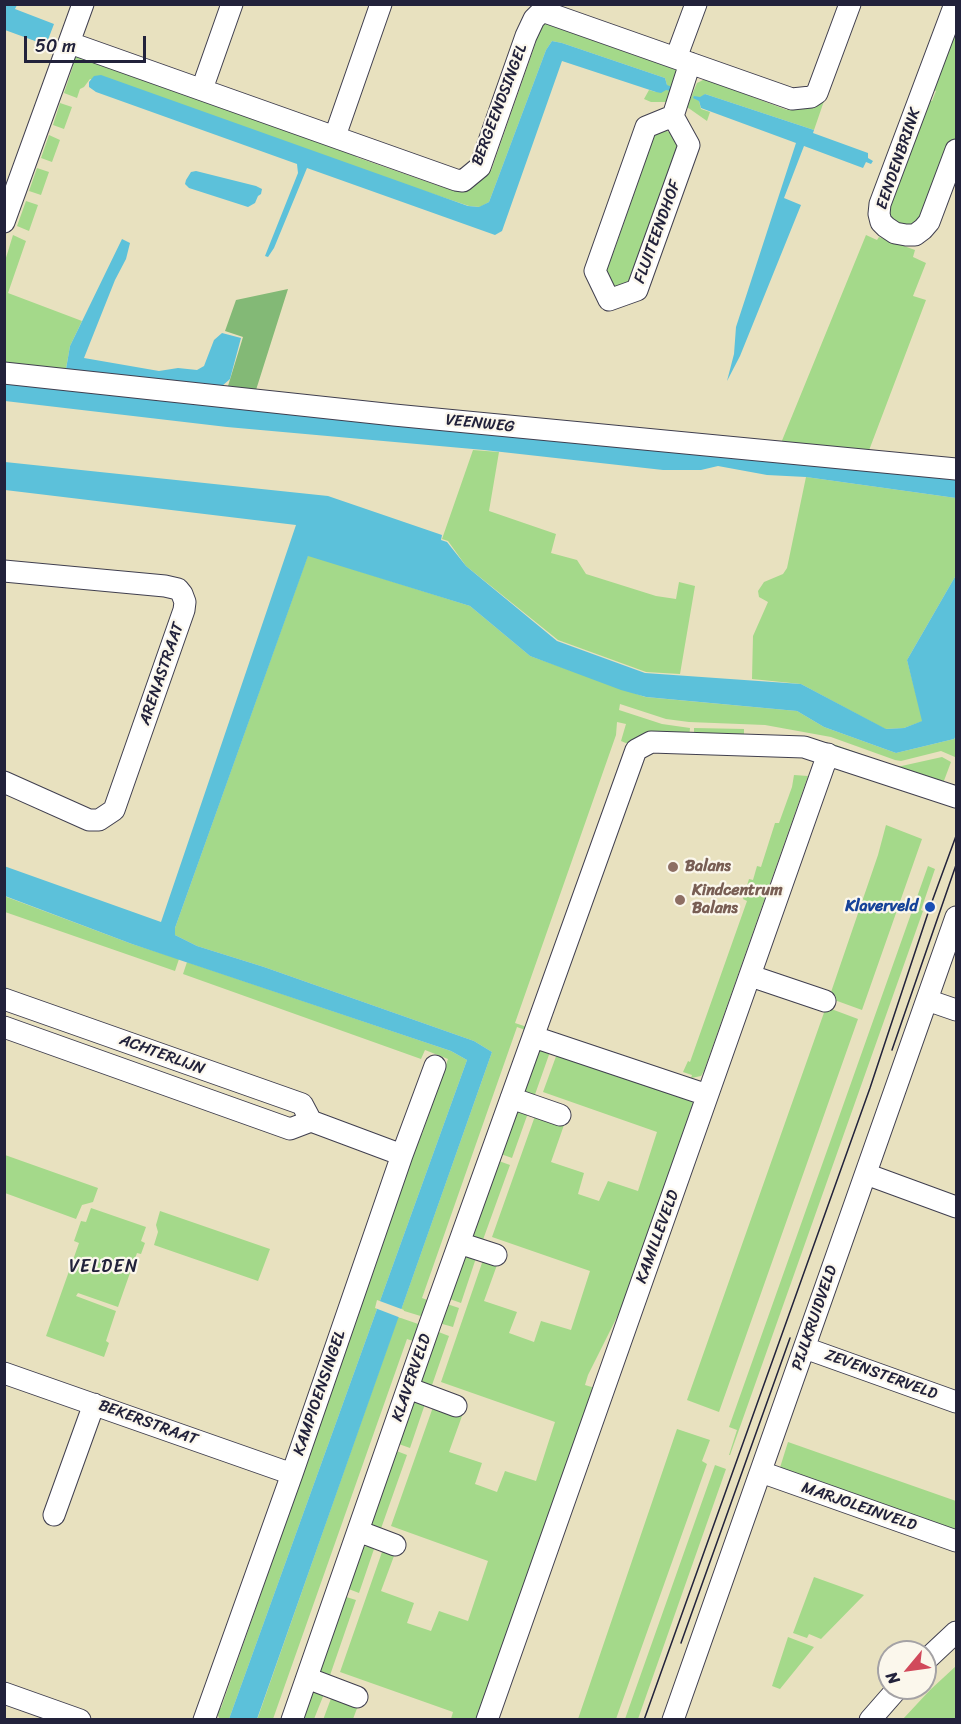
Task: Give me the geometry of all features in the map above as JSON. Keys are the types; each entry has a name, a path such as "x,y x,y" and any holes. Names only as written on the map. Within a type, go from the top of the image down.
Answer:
{"street":[{"path":"4,222 83,4"},
{"path":"202,89 232,4"},
{"path":"335,136 381,4"},
{"path":"673,116 696,4"},
{"name":"BERGEENDSINGEL","path":"70,43 463,181 480,167 534,19 547,8 792,99 811,97 817,93 850,4"},
{"name":"EENDENBRINK","path":"955,4 880,204 881,222 886,227 895,233 906,235 915,235 923,229 929,222 957,150"},
{"name":"FLUITEENDHOF","path":"673,116 689,146 637,290 609,300 595,271 646,127 673,116"},
{"name":"VEENWEG","path":"4,373 405,416 957,469"},
{"name":"ARENASTRAAT","path":"4,570 165,585 178,589 185,602 114,810 99,820 89,820 4,782"},
{"name":"KLAVERVELD","path":"292,1719 459,1243 636,750 651,742 804,747 957,796"},
{"name":"KAMILLEVELD","path":"487,1719 828,754"},
{"name":"PIJLKRUIDVELD","path":"673,1719 957,917"},
{"path":"751,976 825,1001"},
{"name":"ACHTERLIJN","path":"4,999 302,1104 311,1121"},
{"path":"927,1000 957,1010"},
{"name":"ACHTERLIJN","path":"4,1028 290,1129 311,1121 402,1155"},
{"path":"534,1037 707,1095"},
{"name":"KAMPIOENSINGEL","path":"204,1719 435,1066"},
{"path":"511,1098 560,1115"},
{"path":"866,1174 957,1207"},
{"path":"459,1243 496,1255"},
{"name":"ZEVENSTERVELD","path":"805,1348 957,1402"},
{"name":"BEKERSTRAAT","path":"4,1373 292,1474"},
{"path":"408,1388 456,1406"},
{"path":"54,1515 94,1404"},
{"name":"MARJOLEINVELD","path":"761,1472 957,1541"},
{"path":"358,1531 395,1545"},
{"path":"937,1650 957,1632"},
{"path":"307,1678 357,1697"},
{"path":"4,1692 80,1719"},
{"path":"870,1719 887,1700"}],"green space":[{"path":"956,15 956,136 924,221 913,228 889,219 886,203 925,99 932,101 936,91 929,88"},
{"path":"547,21 569,26 567,31 645,59 648,54 678,69 669,102 651,102 644,99 649,90 656,92 667,85 665,78 552,41 546,50 489,202 480,207 469,206 90,79 80,89 77,98 64,93 73,66 67,64 76,56 358,151 356,157 445,188 448,182 491,171 536,42 531,40 537,27"},
{"path":"705,79 787,110 790,104 818,104 824,101 814,130 705,94 699,101 701,109 710,112 707,121 687,107 697,83"},
{"path":"60,103 72,107 64,129 53,125"},
{"path":"658,130 667,131 678,138 676,165 669,169 637,258 641,266 635,280 618,287 606,282 602,276 607,254 614,251 646,160 642,154 647,139"},
{"path":"49,135 60,140 52,162 41,158"},
{"path":"37,168 49,172 41,195 29,191"},
{"path":"26,201 38,205 29,231 17,226"},
{"path":"13,235 26,241 8,293 82,321 70,346 65,374 5,368 5,261"},
{"path":"866,235 877,240 879,237 915,250 913,257 926,263 913,296 926,300 868,453 781,443"},
{"path":"288,289 256,390 228,386 243,337 225,331 236,300"},
{"path":"473,450 499,452 489,511 556,534 551,553 577,560 586,574 656,596 676,599 679,582 695,586 680,674 646,672 558,640 466,566 448,541 442,539"},
{"path":"806,477 956,498 956,575 907,660 923,721 904,728 885,729 801,684 752,679 753,636 768,602 759,597 758,591 764,582 783,574 787,568"},
{"path":"308,555 470,606 530,656 645,697 797,711 824,727 896,753 954,739 956,736 955,757 941,751 901,761 831,737 765,725 666,719 620,704 619,710 662,724 690,728 689,739 633,746 621,741 626,724 617,722 616,735 515,1023 530,1028 528,1031 517,1027 422,1298 433,1302 427,1318 401,1310 492,1052 474,1041 264,967 197,946 175,935 175,928"},
{"path":"694,728 744,729 744,734 698,733 694,739"},
{"path":"786,735 836,745 897,767 942,757 951,762 942,786 785,743"},
{"path":"794,775 808,776 704,1071 701,1076 691,1078 692,1075 683,1072 688,1061 690,1062 747,901 743,899 749,879 753,880 757,866 761,867 775,823 779,823 792,787"},
{"path":"886,825 922,839 862,1010 829,998"},
{"path":"928,866 935,869 921,910 923,911 729,1455 737,1430 729,1427"},
{"path":"4,896 132,944 179,959 175,971 5,912"},
{"path":"187,962 451,1051 467,1060 229,1719 220,1719 214,1709 215,1707 221,1708 357,1319 366,1281 370,1282 406,1176 417,1133 422,1134 448,1059 425,1050 421,1059 183,974"},
{"path":"826,1007 858,1019 719,1412 687,1400"},
{"path":"545,1048 551,1049 532,1103 519,1094 539,1051"},
{"path":"558,1051 690,1099 693,1103 621,1309 588,1375 585,1385 595,1388 478,1719 451,1719 453,1712 340,1672 382,1552 394,1556 381,1591 414,1603 407,1623 431,1631 439,1611 468,1621 488,1561 391,1526 433,1407 462,1416 449,1452 482,1463 475,1484 497,1492 505,1471 536,1481 555,1422 441,1382 483,1260 497,1265 484,1301 517,1312 509,1333 534,1342 541,1321 571,1330 590,1271 492,1237 535,1116 564,1125 551,1162 584,1173 578,1194 599,1201 608,1181 638,1191 657,1132 543,1092"},
{"path":"514,1108 528,1113 512,1158 498,1153"},
{"path":"5,1155 98,1188 93,1202 82,1205 76,1219 5,1193"},
{"path":"496,1160 510,1165 480,1248 468,1239"},
{"path":"91,1208 146,1227 141,1241 145,1243 141,1254 137,1253 118,1307 78,1293 76,1296 116,1311 106,1341 109,1343 104,1357 46,1336 79,1243 74,1241 81,1221 86,1222"},
{"path":"160,1211 270,1249 258,1281 154,1245"},
{"path":"468,1255 476,1258 461,1303 447,1298 461,1260"},
{"path":"447,1304 459,1308 453,1327 439,1323"},
{"path":"398,1317 424,1326 419,1343 407,1339 273,1719 257,1720"},
{"path":"436,1331 449,1336 431,1388 417,1384"},
{"path":"412,1400 425,1404 410,1448 396,1443"},
{"path":"677,1429 710,1440 702,1461 707,1464 616,1719 578,1719"},
{"path":"788,1442 956,1501 956,1537 778,1474"},
{"path":"394,1450 407,1455 378,1537 367,1528"},
{"path":"715,1465 726,1469 638,1719 625,1719"},
{"path":"367,1546 374,1549 359,1593 346,1588 360,1548"},
{"path":"814,1577 864,1595 821,1639 809,1634 807,1638 793,1633"},
{"path":"343,1596 356,1600 327,1684 316,1673"},
{"path":"788,1637 814,1647 780,1689 772,1686"},
{"path":"956,1666 956,1719 903,1719 921,1700 937,1700 937,1684"},
{"path":"309,1692 324,1694 314,1719 299,1720"},
{"path":"333,1693 359,1703 353,1719 323,1720"}],"water":[{"path":"4,5 17,5 15,9 54,24 46,45 5,30"},
{"path":"552,41 665,78 667,85 672,87 671,91 656,92 562,61 502,231 495,235 307,168 274,248 268,257 265,256 298,173 297,164 96,92 89,87 89,82 94,76 101,75 468,206 479,207 489,202 546,50"},
{"path":"705,94 814,130 813,133 868,153 868,158 873,161 871,164 866,162 863,168 804,146 784,198 801,205 740,356 727,381 734,354 736,327 796,143 701,108 699,101 693,98"},
{"path":"196,171 256,186 262,189 261,194 255,203 248,207 189,188 185,184 186,180 191,172"},
{"path":"122,239 130,243 126,259 115,280 84,358 159,371 178,368 197,370 204,366 214,340 222,333 241,338 230,379 222,386 66,369 70,346"},
{"path":"4,382 956,479 956,498 806,477 767,475 718,466 701,470 663,470 484,450 227,427 5,401"},
{"path":"5,462 328,496 442,535 441,540 447,542 466,566 557,641 645,673 801,684 886,729 904,728 922,721 907,660 956,575 956,736 954,739 896,753 824,727 797,711 646,697 621,690 530,656 470,606 308,556 175,928 175,935 197,946 264,967 474,1041 492,1052 257,1719 229,1719 467,1060 451,1051 132,944 5,896 4,866 161,922 296,525 5,490"}],"pier":[{"path":"377,1300 404,1310 401,1318 375,1308"}],"tram line":[{"path":"644,1720 870,1088 956,836"},
{"path":"892,1050 956,865"},
{"path":"681,1643 790,1338"}],"place":[{"name":"Balans","path":"673,867"},
{"name":"Kindcentrum Balans","path":"680,900"},
{"name":"Klaverveld","path":"930,907"}],"district":[{"name":"VELDEN","path":"104,1267"}]}
